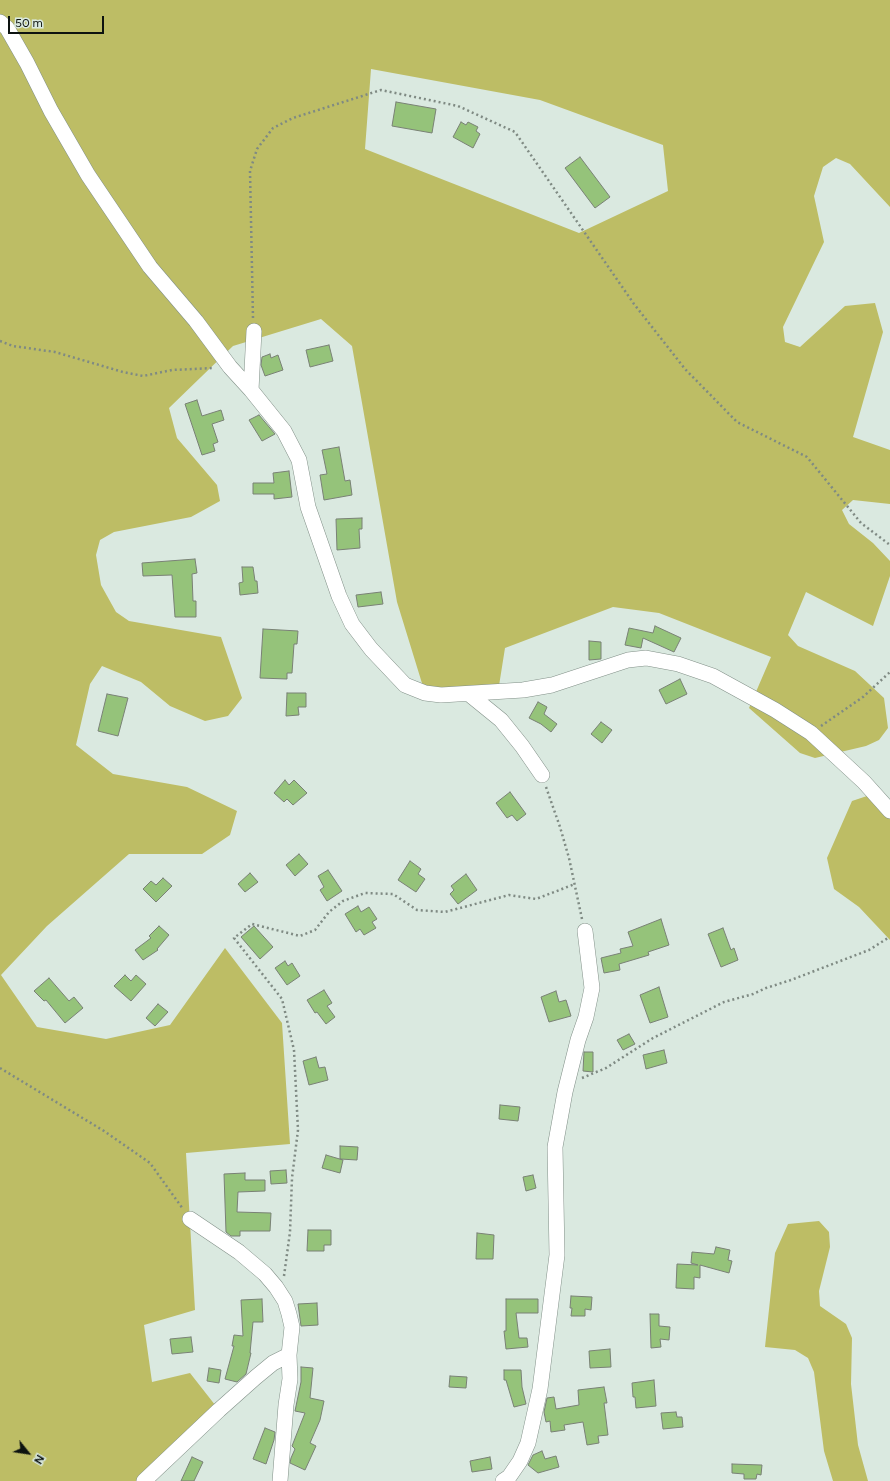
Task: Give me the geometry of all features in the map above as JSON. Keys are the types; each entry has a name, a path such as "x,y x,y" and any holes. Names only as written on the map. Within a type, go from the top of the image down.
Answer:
{"street":[{"path":"0,22 7,28 24,57 62,130 88,175 150,267 196,320 230,367 251,390 284,431 298,460 308,507 339,596 352,624 371,649 405,685 425,693 441,695 522,690 552,685 579,677 602,667 628,660 646,658 678,664 713,676 775,710 811,733 864,782 890,810"},
{"path":"251,390 254,331"},
{"path":"469,694 501,720 522,746 542,776"},
{"path":"503,1481 509,1477 520,1461 528,1443 540,1389 557,1255 555,1147 568,1080 578,1040 586,1018 592,988 584,931"},
{"path":"190,1219 239,1252 265,1274 285,1301 292,1328 289,1355 290,1379 282,1439 280,1481"},
{"path":"144,1481 251,1382 273,1363 289,1355"}],"path":[{"path":"254,331 250,171 257,149 273,128 293,118 381,90 458,106 515,132 634,304 685,369 737,422 807,457 861,523 890,545"},
{"path":"0,341 12,346 55,352 123,372 143,376 172,370 230,367"},
{"path":"811,733 863,697 890,672"},
{"path":"542,776 560,827 575,884 584,931"},
{"path":"284,1279 290,1232 292,1178 298,1130 294,1050 282,999 234,938 252,924 300,936 315,930 329,912 343,901 365,893 393,894 417,910 445,912 510,895 536,899 575,884"},
{"path":"568,1080 587,1077 606,1068 653,1038 724,1002 753,994 869,950 888,938"},
{"path":"0,1068 104,1131 150,1163 190,1219"}],"shaded area":[{"path":"0,0 890,0 890,207 850,164 836,158 823,167 814,196 824,242 783,327 785,342 800,347 845,306 875,303 883,332 853,437 890,450 890,504 853,500 842,510 849,524 873,543 890,561 890,576 873,626 806,592 788,635 798,646 855,671 884,698 888,728 879,740 866,746 815,758 800,753 749,708 771,657 659,613 613,607 505,648 498,692 425,693 397,602 352,346 321,319 233,346 169,408 177,438 217,485 220,501 191,517 114,532 100,540 96,555 101,585 116,612 129,621 221,637 242,698 228,716 205,721 170,706 141,682 102,666 90,684 76,745 113,774 187,787 237,811 230,835 202,854 129,854 47,926 1,975 37,1027 106,1039 170,1025 225,948 282,1023 290,1144 186,1153 195,1310 144,1325 152,1382 190,1373 219,1410 144,1481 0,1481","holes":["371,69 540,100 663,145 668,191 579,233 365,149"]},
{"path":"867,796 890,814 890,940 859,907 834,889 827,858 852,801"},
{"path":"819,1221 829,1232 830,1247 819,1291 820,1306 846,1324 852,1338 851,1384 858,1445 868,1481 833,1481 824,1451 814,1372 808,1358 795,1350 765,1347 775,1253 788,1224"}],"building":[{"path":"396,102 436,109 432,133 392,126"},
{"path":"461,122 466,125 468,122 478,127 476,131 480,134 473,148 453,137"},
{"path":"580,157 610,197 595,208 565,168"},
{"path":"329,345 333,361 310,367 306,350"},
{"path":"270,354 271,358 278,355 283,370 265,376 261,365 262,357"},
{"path":"197,400 202,416 221,410 224,420 212,424 218,442 213,444 215,451 202,455 185,404"},
{"path":"259,415 275,434 262,441 249,420"},
{"path":"339,447 345,481 350,480 352,495 324,500 320,475 327,474 322,450"},
{"path":"289,471 292,497 274,499 274,494 253,494 253,483 274,483 273,473"},
{"path":"362,518 362,529 359,529 360,548 337,550 336,519"},
{"path":"195,559 197,573 192,574 193,601 196,601 196,617 175,617 172,575 143,576 142,563"},
{"path":"242,567 253,567 255,581 257,581 258,593 240,595 239,583 243,582"},
{"path":"381,592 383,604 358,607 356,595"},
{"path":"655,626 681,638 674,652 643,638 641,648 625,645 629,628 653,633"},
{"path":"263,629 298,631 297,644 294,644 292,673 287,673 287,679 260,678"},
{"path":"589,641 601,642 601,659 589,660"},
{"path":"680,679 687,694 666,704 659,690"},
{"path":"287,693 306,693 306,707 298,707 299,715 286,716"},
{"path":"107,694 128,698 118,736 98,731"},
{"path":"538,702 547,707 544,714 557,724 551,732 541,724 529,718"},
{"path":"601,722 612,730 602,743 591,734"},
{"path":"285,780 289,785 294,780 307,793 293,805 287,799 284,802 274,793"},
{"path":"510,792 526,814 517,821 512,815 507,818 496,803"},
{"path":"299,854 308,864 295,876 286,865"},
{"path":"410,861 421,869 418,874 425,879 416,892 398,880"},
{"path":"328,870 342,891 327,901 320,890 324,887 318,876"},
{"path":"250,873 258,882 245,892 238,884"},
{"path":"466,874 477,890 458,904 450,894 454,890 451,886"},
{"path":"163,878 172,886 156,902 143,889 151,881 156,885"},
{"path":"358,906 361,912 369,907 377,919 372,922 376,928 364,935 360,929 356,932 345,914"},
{"path":"661,919 669,945 648,952 649,955 619,964 620,970 604,973 601,958 621,953 620,949 633,946 628,932"},
{"path":"159,926 169,935 157,949 158,950 143,960 135,950 151,938 149,936"},
{"path":"254,926 273,947 260,959 241,937"},
{"path":"723,928 731,950 734,948 738,960 721,967 708,934"},
{"path":"285,961 288,966 292,963 300,976 287,985 275,968"},
{"path":"125,975 131,981 136,975 146,984 131,1001 114,986"},
{"path":"49,978 69,1001 74,997 83,1008 65,1023 46,1000 44,1001 34,991"},
{"path":"659,987 668,1017 650,1023 640,995"},
{"path":"324,990 332,1003 327,1006 335,1017 326,1024 317,1012 315,1013 307,1000"},
{"path":"556,991 559,1002 566,1000 571,1016 549,1022 541,997"},
{"path":"158,1004 168,1012 155,1026 146,1018"},
{"path":"629,1034 635,1044 623,1050 617,1040"},
{"path":"664,1050 667,1063 646,1069 643,1055"},
{"path":"584,1052 593,1052 593,1072 583,1071"},
{"path":"316,1057 319,1068 325,1067 328,1080 309,1085 303,1061"},
{"path":"500,1105 520,1107 518,1121 499,1119"},
{"path":"340,1146 358,1147 357,1160 340,1159"},
{"path":"326,1155 343,1160 340,1173 322,1168"},
{"path":"286,1170 287,1183 271,1184 270,1171"},
{"path":"245,1173 245,1180 265,1180 265,1191 238,1192 237,1212 271,1213 270,1231 240,1231 240,1236 231,1236 226,1232 224,1174"},
{"path":"533,1175 536,1188 526,1191 523,1177"},
{"path":"308,1230 331,1230 331,1245 324,1245 324,1251 307,1251"},
{"path":"477,1233 494,1235 493,1259 476,1259"},
{"path":"716,1247 730,1250 728,1260 732,1261 729,1273 700,1265 700,1278 694,1277 694,1289 676,1288 677,1264 698,1265 691,1263 692,1252 714,1254"},
{"path":"571,1296 592,1297 591,1310 585,1309 585,1316 571,1316"},
{"path":"262,1299 263,1322 253,1322 251,1353 246,1374 237,1382 225,1379 234,1346 232,1346 234,1335 243,1336 241,1300"},
{"path":"506,1299 538,1299 538,1313 516,1313 519,1338 527,1338 528,1347 506,1349 504,1331 506,1331"},
{"path":"317,1303 318,1325 301,1326 298,1304"},
{"path":"650,1314 659,1314 659,1326 670,1327 669,1340 660,1339 661,1347 651,1348"},
{"path":"191,1337 193,1352 172,1354 170,1339"},
{"path":"610,1349 611,1367 590,1368 589,1351"},
{"path":"301,1367 313,1368 310,1398 324,1401 320,1420 310,1443 316,1446 305,1470 290,1463 295,1449 292,1446 305,1413 295,1411 301,1382"},
{"path":"209,1368 221,1370 219,1383 207,1381"},
{"path":"504,1370 521,1370 522,1387 526,1404 514,1407 506,1380 504,1380"},
{"path":"450,1376 467,1377 466,1388 449,1387"},
{"path":"654,1380 656,1406 636,1408 635,1397 633,1397 632,1383"},
{"path":"604,1387 607,1403 604,1403 608,1435 598,1436 599,1443 587,1445 583,1422 564,1425 565,1430 551,1432 550,1421 546,1422 544,1412 547,1398 554,1397 556,1409 579,1405 578,1390"},
{"path":"676,1412 677,1417 682,1417 683,1427 663,1429 661,1413"},
{"path":"265,1428 275,1432 274,1440 266,1464 253,1459"},
{"path":"542,1451 545,1459 556,1456 559,1467 538,1473 528,1465 533,1455"},
{"path":"192,1457 203,1462 194,1481 181,1481"},
{"path":"490,1457 492,1469 472,1472 470,1461"},
{"path":"732,1464 762,1465 761,1475 757,1474 756,1479 744,1479 744,1474 732,1473"}]}
